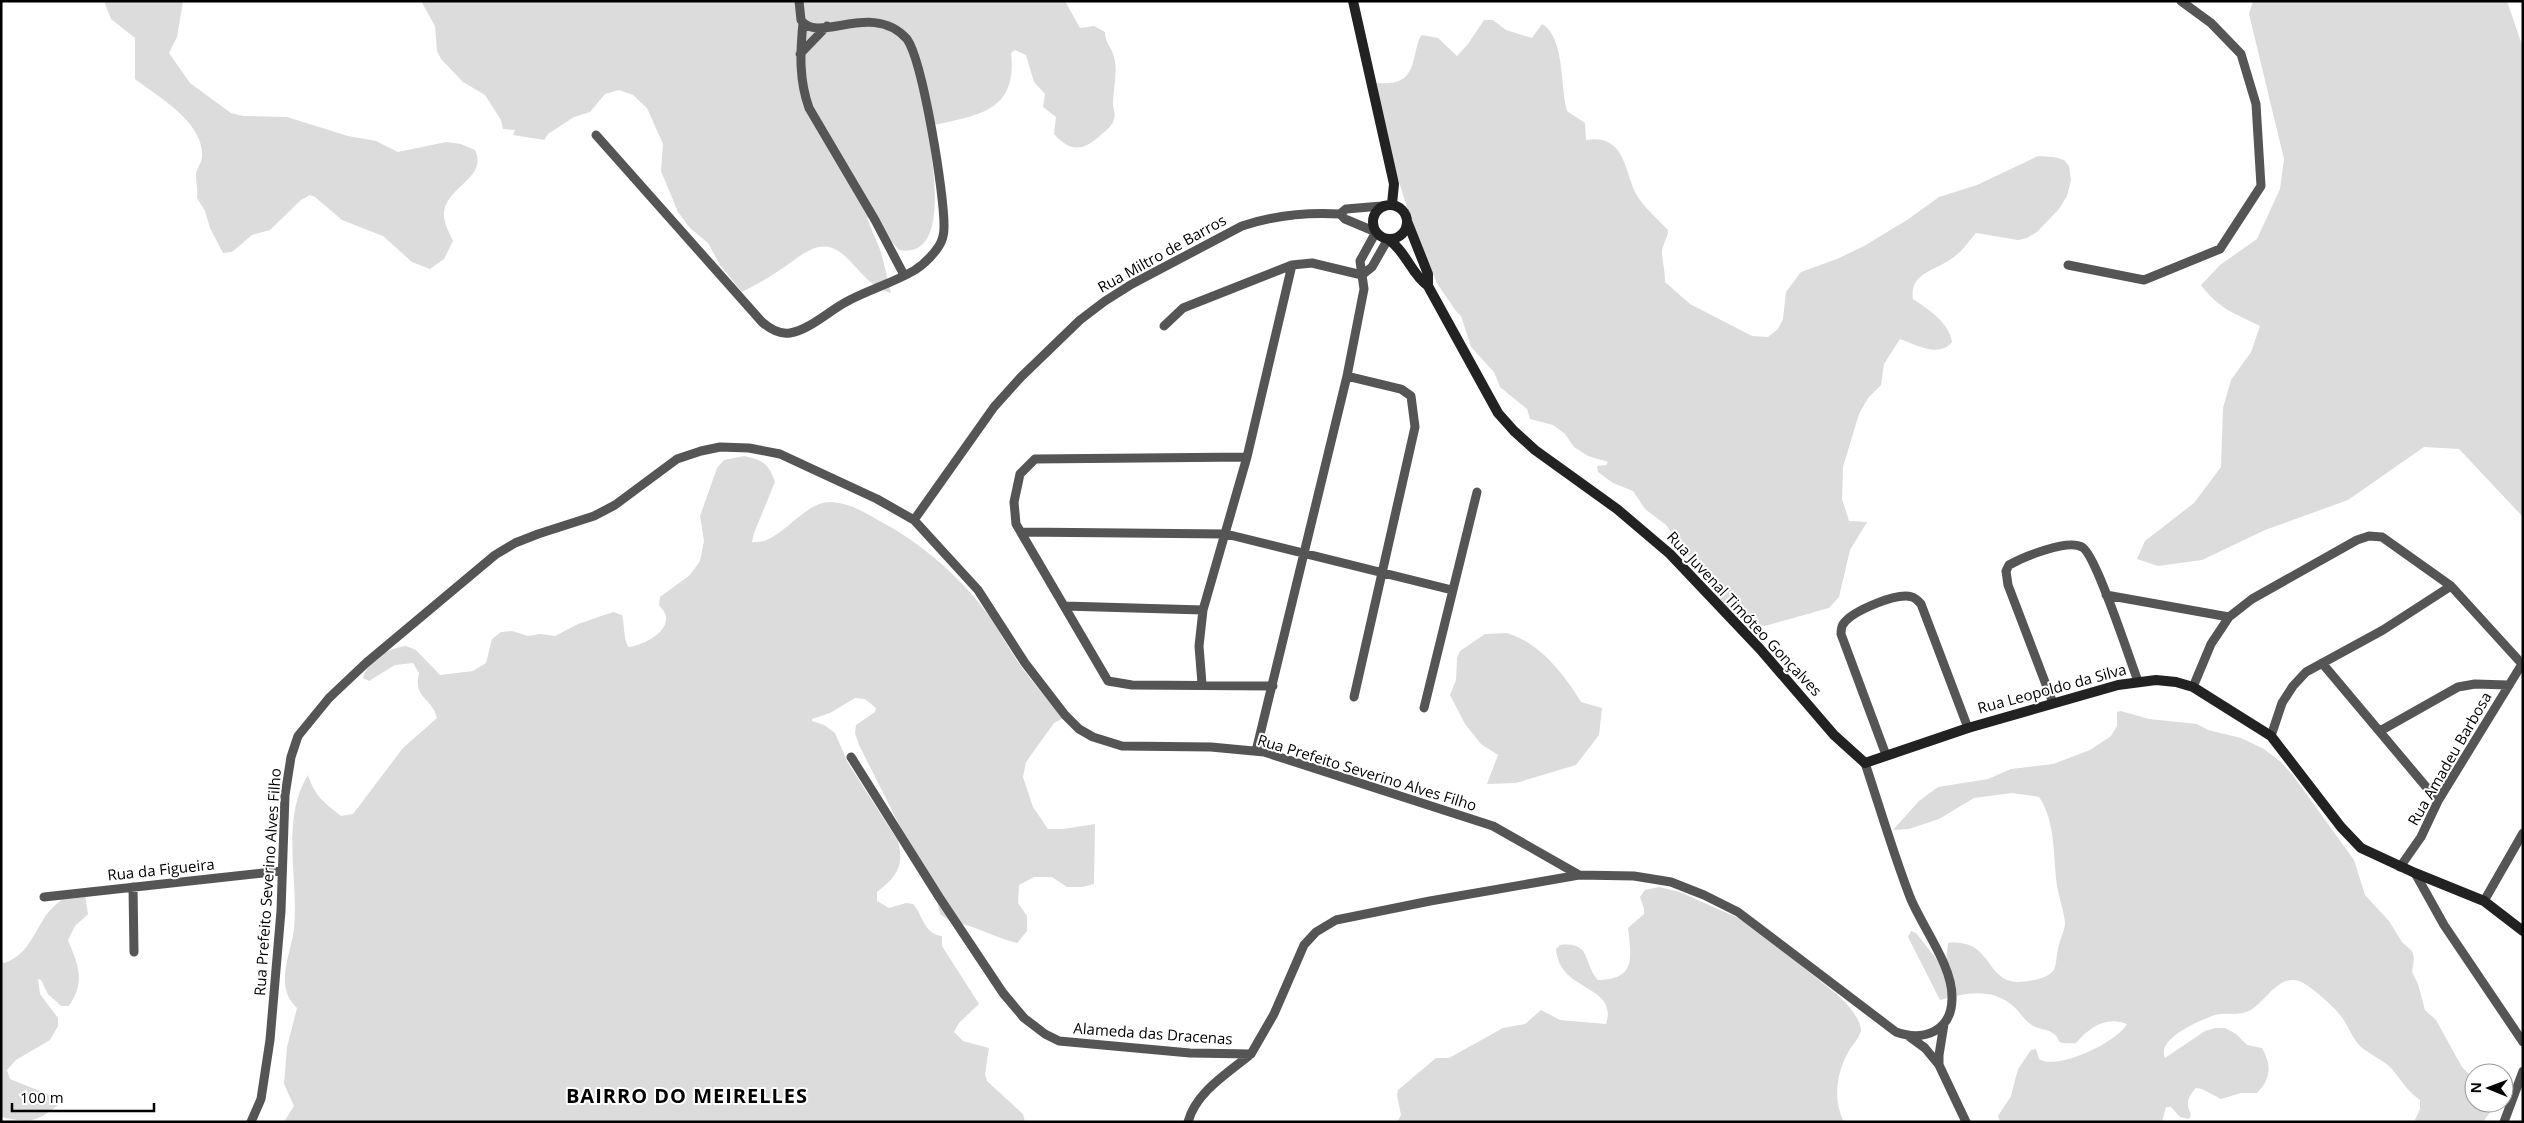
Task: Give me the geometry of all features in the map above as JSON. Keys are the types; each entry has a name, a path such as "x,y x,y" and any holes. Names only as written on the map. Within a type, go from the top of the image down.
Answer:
{"street":[{"path":"799,1 802,23 800,55 803,90 809,108 875,220 904,275"},
{"path":"1256,751 1347,376 1364,290 1360,261 1376,232 1373,218 1394,196 1394,184 1353,1"},
{"path":"2068,265 2144,280 2220,249 2261,186 2256,104 2241,54 2211,23 2181,1"},
{"path":"596,135 762,322 777,332 792,333 802,329 848,301 904,275 927,260 939,246 944,226 931,137 913,51 906,38 894,25 884,19 870,16 854,17 827,26 813,27 802,23"},
{"path":"800,55 827,26"},
{"path":"1362,275 1372,266 1388,239 1402,234 1407,221 1404,211 1387,205"},
{"name":"Rua Miltro de Barros","path":"914,520 994,407 1054,345 1105,300 1242,226 1284,215 1340,214 1346,209 1387,205"},
{"path":"1340,214 1345,219 1388,239"},
{"name":"Rua Juvenal Timóteo Gonçalves","path":"1407,221 1428,274 1428,286"},
{"name":"Rua Juvenal Timóteo Gonçalves","path":"1388,239 1396,244 1422,281 1428,286 1488,397 1498,413 1514,431 1535,450 1617,509 1670,554 1760,648 1834,735 1865,763"},
{"path":"1164,326 1184,308 1292,265 1312,263 1362,275"},
{"path":"1202,684 1199,646 1203,610 1247,457 1292,265"},
{"path":"1347,376 1401,389 1411,396 1415,427 1354,697"},
{"name":"Rua Prefeito Severino Alves Filho","path":"251,1122 260,1099 270,1040 281,911 281,871 287,777 298,736 330,698 366,663 495,555 515,543 594,516 615,506 677,459 720,447 748,448 780,454 852,487 914,520 965,574 1045,691 1079,729 1106,743 1122,746 1211,747 1256,751 1493,826 1579,875"},
{"path":"1247,457 1036,459 1020,474 1014,502 1016,524 1108,681 1132,685 1273,686"},
{"path":"1424,708 1477,492"},
{"path":"1021,532 1226,534 1452,590"},
{"path":"2193,687 2211,644 2229,617 2252,599 2357,540 2369,536 2389,541 2451,586 2522,665"},
{"path":"2052,703 2014,606 2006,571 2009,565 2015,561 2055,548 2067,545 2082,546 2092,558 2138,681"},
{"path":"2271,736 2282,703 2293,686 2306,672 2383,630 2451,586"},
{"path":"2106,595 2229,617"},
{"path":"1886,756 1846,651 1841,627 1848,619 1881,602 1896,597 1912,597 1921,604 1968,728"},
{"path":"1064,606 1203,610"},
{"path":"2322,663 2438,801"},
{"name":"Rua Amadeu Barbosa","path":"2400,867 2421,837 2438,801 2522,665"},
{"name":"Rua Leopoldo da Silva","path":"1865,763 1968,728 2052,703 2138,681 2166,681 2193,687 2271,736 2340,827 2361,848 2415,874 2484,901 2523,932"},
{"path":"2380,731 2458,687 2475,684 2508,685"},
{"name":"Alameda das Dracenas","path":"851,757 939,897 1003,993 1024,1018 1045,1034 1059,1041 1104,1047 1251,1054 1274,1014 1304,944 1316,932 1336,920 1430,901 1579,875"},
{"path":"1865,763 1910,899 1951,984 1951,1011 1944,1024 1939,1065"},
{"path":"2484,901 2523,833"},
{"name":"Rua da Figueira","path":"44,897 281,871"},
{"path":"1579,875 1608,874 1662,881 1704,895 1738,912 1896,1032 1909,1037 1925,1048 1939,1065 1966,1122"},
{"path":"2415,874 2444,925 2523,1042"},
{"path":"133,887 134,952"},
{"path":"1909,1037 1930,1034 1944,1024"},
{"path":"1188,1122 1190,1114 1205,1092 1251,1054"},
{"path":"2504,1122 2523,1071"}],"shaded area":[{"path":"104,1 183,1 177,37 169,53 190,83 231,113 243,116 287,117 348,136 376,141 398,152 446,142 461,144 475,150 478,160 476,168 472,175 452,195 444,212 445,223 453,241 444,259 430,269 412,262 383,236 342,220 315,197 310,195 301,200 270,230 252,235 232,252 223,253 210,228 205,211 197,198 196,173 202,156 201,144 196,133 178,112 135,79 135,38 111,19"},
{"path":"421,1 1065,1 1080,28 1094,26 1105,32 1116,66 1113,104 1115,117 1110,127 1089,144 1078,148 1072,147 1060,140 1054,134 1056,117 1043,107 1045,94 1034,82 1026,55 1015,50 1011,53 1011,73 1008,88 1001,100 978,114 930,126 929,136 935,187 935,207 932,225 926,240 915,249 899,250 871,219 867,218 881,252 891,293 873,284 840,252 823,246 807,251 773,275 742,292 720,265 708,243 690,228 678,212 661,171 663,144 647,108 633,95 619,90 605,94 590,112 574,117 548,134 544,140 513,135 515,130 503,129 501,120 485,95 463,82 441,59 437,51 435,26"},
{"path":"2253,1 2507,1 2523,48 2523,517 2459,449 2424,447 2348,500 2265,530 2202,560 2158,566 2137,559 2145,541 2194,503 2221,467 2223,408 2231,380 2251,352 2260,326 2221,305 2201,285 2220,265 2257,239 2280,189 2284,159 2249,14"},
{"path":"1484,20 1493,20 1506,30 1532,38 1542,24 1549,30 1555,40 1558,51 1567,111 1585,123 1586,140 1608,142 1615,147 1625,163 1631,183 1638,197 1668,230 1662,251 1665,282 1690,304 1752,336 1768,337 1778,329 1783,319 1786,292 1801,272 1837,259 1864,246 1907,220 1939,197 1977,185 2038,156 2064,160 2069,166 2071,180 2067,196 2059,209 2037,232 2027,238 2018,240 1976,233 1955,256 1919,278 1915,283 1913,299 1942,322 1947,328 1952,342 1947,347 1934,350 1900,339 1884,364 1881,385 1868,398 1859,414 1843,467 1842,499 1849,521 1867,522 1850,550 1839,597 1829,608 1765,626 1749,624 1736,617 1716,596 1666,525 1645,509 1633,491 1613,483 1598,472 1597,466 1606,465 1608,462 1588,456 1574,447 1565,434 1553,425 1530,419 1527,409 1500,387 1494,372 1471,347 1461,316 1438,285 1416,235 1388,148 1380,114 1377,83 1394,82 1405,77 1412,66 1418,42 1422,35 1438,38 1457,56 1468,44"},
{"path":"744,456 761,461 768,467 775,482 752,542 772,537 811,508 821,503 844,504 873,517 926,551 955,576 981,605 1014,657 1064,718 1054,723 1026,762 1023,777 1033,807 1048,829 1063,829 1095,824 1094,884 1082,887 1067,887 1052,877 1034,877 1019,885 1018,903 1027,916 1027,931 1017,943 965,925 954,924 940,914 937,900 859,745 855,733 856,725 875,712 876,708 865,699 855,698 830,713 812,719 812,721 824,725 835,733 848,763 898,841 900,857 897,870 894,876 877,892 877,901 889,908 906,903 913,904 931,932 942,936 942,946 979,1004 959,1023 954,1032 963,1041 989,1048 985,1074 987,1081 1023,1114 1025,1122 284,1122 294,1106 284,1084 287,1047 297,1008 287,993 285,975 294,929 292,850 295,811 300,792 308,775 317,794 330,807 341,816 353,814 403,748 437,718 431,705 420,693 418,688 419,673 413,663 395,665 369,681 363,678 369,666 386,652 406,646 416,650 440,675 473,671 486,663 492,639 501,632 512,631 528,636 540,634 555,636 578,624 613,612 622,615 628,647 646,642 662,630 665,624 665,613 659,605 660,597 690,575 700,561 704,541 700,516 717,468 724,460"},
{"path":"1507,633 1530,644 1550,661 1581,702 1602,708 1599,735 1576,765 1516,783 1487,784 1498,755 1481,744 1465,724 1450,695 1456,680 1457,658 1460,651 1485,634"},
{"path":"2121,711 2149,719 2197,724 2208,730 2241,738 2264,749 2281,762 2292,774 2354,860 2365,895 2389,921 2402,942 2412,951 2414,958 2412,972 2418,984 2425,1010 2436,1020 2464,1069 2464,1113 2490,1113 2483,1122 2414,1122 2420,1109 2420,1100 2415,1097 2389,1066 2358,1044 2343,1019 2327,1001 2304,983 2291,980 2278,985 2249,1011 2215,1015 2181,1031 2167,1044 2164,1051 2165,1058 2205,1031 2225,1028 2236,1034 2247,1045 2262,1048 2265,1054 2269,1066 2267,1077 2262,1088 2257,1093 2241,1093 2221,1099 2202,1089 2196,1088 2188,1101 2191,1115 2189,1119 2180,1117 2171,1107 2166,1107 2162,1122 2000,1122 1998,1116 2011,1096 2018,1069 2031,1050 2036,1049 2039,1059 2048,1062 2073,1058 2112,1039 2127,1024 2112,1021 2105,1022 2087,1032 2076,1043 2063,1043 2051,1032 2032,1025 2013,1006 1996,996 1978,993 1940,1000 1908,937 1911,931 1916,933 1942,966 1946,963 1948,943 1962,943 1973,947 1981,953 1999,975 2007,980 2017,982 2031,981 2042,978 2053,971 2065,923 2057,886 2051,828 2039,797 2012,793 1974,798 1939,819 1909,829 1893,830 1919,801 1938,787 1988,779 2011,769 2053,764 2090,750 2111,736 2117,726 2117,712"},
{"path":"1659,887 1680,892 1747,922 1850,1007 1858,1020 1861,1032 1850,1049 1839,1075 1838,1104 1844,1122 1397,1122 1401,1115 1397,1095 1398,1090 1436,1058 1449,1058 1503,1028 1525,1024 1541,1010 1560,1020 1606,1024 1608,1011 1604,1002 1597,994 1567,974 1560,963 1556,949 1560,945 1570,945 1582,950 1593,974 1598,980 1620,976 1629,964 1628,928 1644,914 1640,897 1645,890"},
{"path":"72,891 85,895 88,914 75,926 68,940 79,973 77,989 69,1006 61,1006 48,994 41,980 38,979 40,994 58,1018 58,1026 50,1040 16,1060 7,1070 10,1079 52,1096 57,1100 58,1105 44,1115 31,1120 25,1121 1,1117 1,959 4,963 19,955 29,943 46,915"}],"district":[{"name":"BAIRRO DO MEIRELLES","path":"687,1096"}]}
